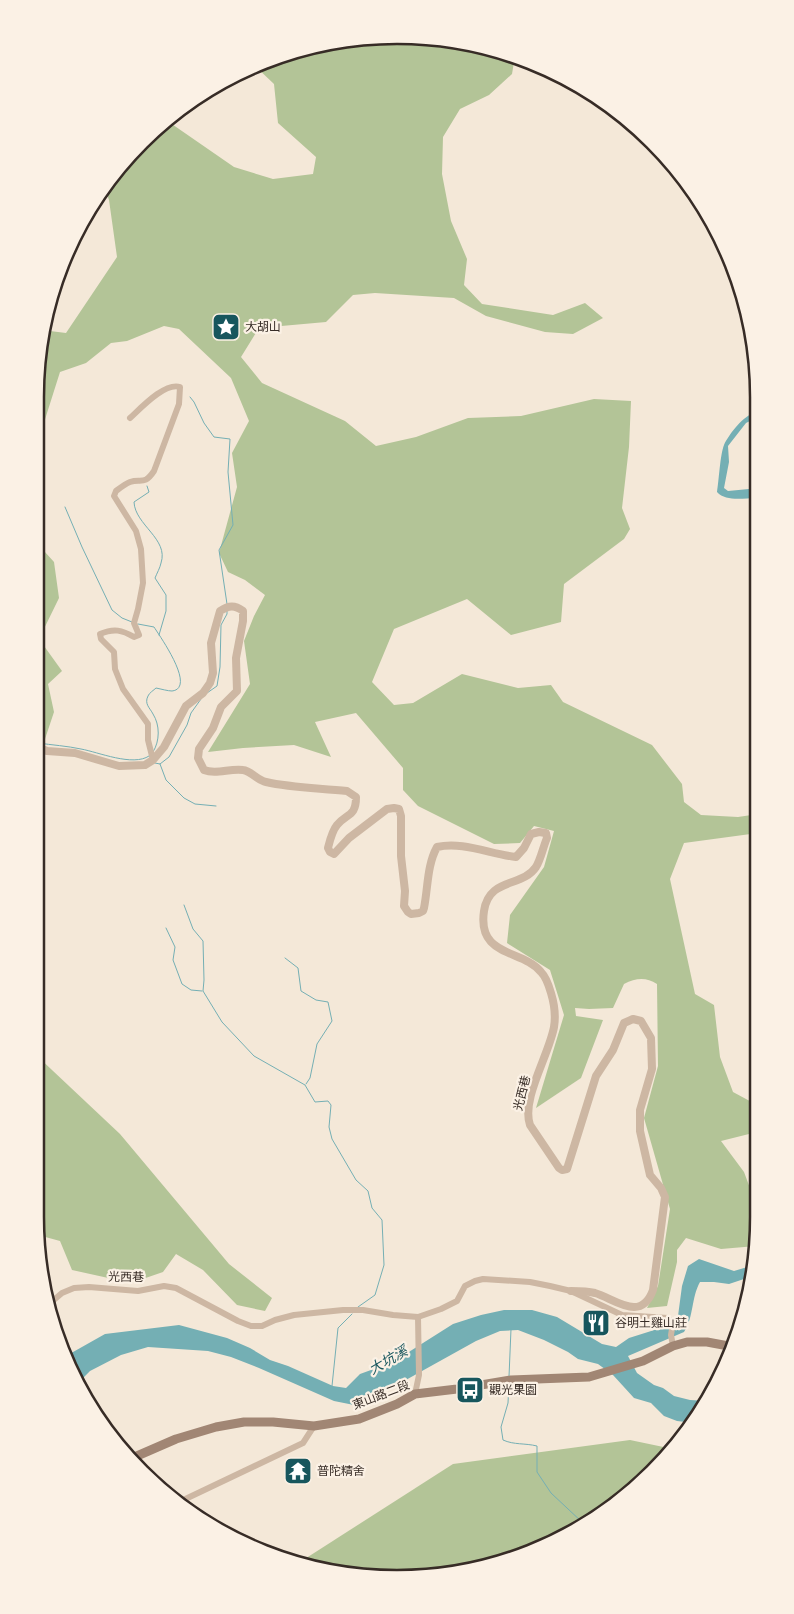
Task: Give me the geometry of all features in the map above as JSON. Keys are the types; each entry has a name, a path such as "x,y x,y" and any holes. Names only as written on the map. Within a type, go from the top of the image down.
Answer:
{"main road":[{"path":"673,1346 687,1342 708,1342 726,1345"},
{"name":"東山路二段","path":"137,1456 176,1439 216,1427 244,1422 273,1422 314,1426 359,1419 397,1404 415,1394 511,1380 589,1377 643,1361 673,1346"}],"street":[{"path":"44,750 75,753 119,766 145,765 153,760 148,740 148,724 123,689 115,669 114,652 100,639 100,634 106,631 120,630 134,638 139,635 134,623 143,583 141,549 136,531 114,496 116,491 130,482 141,482 150,478 179,404 180,387 166,387 130,418"},
{"name":"光西巷","path":"153,760 164,747 186,706 203,693 210,682 213,673 211,643 220,611 237,606 243,611 243,621 236,658 236,691 221,707 213,728 199,750 198,758 204,770 210,772 232,769 245,770 258,780 279,785 347,791 356,797 356,806 352,814 337,825 328,848 334,854 348,838 387,809 400,809 401,856 405,891 404,906 412,914 423,912 430,866 437,847 463,846 516,857 524,848 531,834 546,833 547,838 536,867 524,876 495,891 487,898 484,912 485,934 490,941 505,952 531,964 542,972 549,986 553,1003 554,1027 532,1092 527,1118 537,1137 558,1168 562,1170 567,1169 596,1076 613,1050 624,1024 633,1019 641,1021 651,1038 652,1069 640,1110 640,1131 650,1175 661,1188 665,1197 653,1290 650,1297 638,1306 628,1307 597,1294 585,1291 571,1291"},
{"name":"光西巷","path":"54,1300 62,1293 74,1288 89,1287 138,1291 164,1286 176,1288 238,1321 251,1326 262,1326 294,1315 344,1310 363,1310 418,1317 457,1301 465,1286 475,1281 482,1279 530,1282 571,1291 622,1314 668,1318 673,1323 673,1346"},
{"path":"415,1394 419,1375 418,1317"},
{"path":"185,1499 304,1443 314,1426"}],"green space":[{"path":"397,44 443,47 514,63 512,74 489,95 460,109 443,137 442,174 451,221 467,259 464,285 482,304 553,315 585,303 603,318 573,334 545,332 486,316 454,298 375,293 353,295 326,322 259,328 241,357 262,383 345,421 376,446 416,437 468,418 521,416 594,399 631,401 629,447 622,508 630,529 624,539 564,584 561,622 511,635 467,599 394,629 372,682 394,705 413,703 462,674 518,688 551,685 563,702 652,745 682,784 684,802 701,815 738,817 750,815 750,834 684,843 670,879 695,994 714,1005 720,1057 733,1092 750,1101 750,1134 721,1141 744,1172 750,1188 748,1247 721,1249 686,1238 677,1250 677,1262 667,1306 647,1308 658,1286 670,1209 644,1118 658,1066 657,984 641,979 624,984 613,1008 575,1008 576,1016 603,1020 581,1078 536,1108 564,1015 550,970 507,943 510,915 544,867 554,831 534,826 520,843 494,844 418,806 403,790 403,768 356,713 315,722 331,757 294,745 208,752 250,684 244,641 265,595 245,580 228,572 219,553 237,487 232,453 249,421 231,378 179,329 164,326 127,341 111,343 86,363 60,372 44,423 45,374 50,331 66,333 117,257 107,195 131,164 164,131 172,124 234,167 273,179 313,174 316,157 278,123 274,84 261,71 283,62 306,56 351,47 374,45"},
{"path":"44,551 54,562 59,598 44,629"},
{"path":"44,646 62,671 48,684 54,712 45,739"},
{"path":"44,1062 120,1134 229,1264 272,1298 265,1311 237,1305 203,1270 176,1254 163,1272 131,1283 72,1270 60,1241 45,1237"},
{"path":"630,1440 665,1447 630,1483 593,1511 553,1534 511,1552 443,1567 397,1570 351,1567 306,1558 453,1464"}],"water":[{"path":"750,415 750,421 746,423 728,446 729,462 724,488 728,491 750,489 750,498 725,497 717,492 724,445 737,426"},
{"path":"699,1259 734,1271 746,1267 744,1279 729,1284 700,1282 684,1332 628,1356 637,1373 654,1385 663,1388 674,1396 699,1401 684,1422 664,1416 651,1403 634,1398 613,1375 598,1364 578,1359 544,1340 518,1330 500,1331 476,1341 404,1381 384,1388 354,1405 334,1401 259,1368 231,1357 208,1351 148,1347 121,1355 90,1371 83,1378 71,1353 105,1334 179,1325 227,1338 250,1348 270,1360 333,1386 346,1388 360,1374 393,1362 453,1324 504,1310 532,1310 557,1317 602,1344 616,1347 629,1338 667,1326 678,1316 682,1286 688,1266"}],"waterway":[{"path":"190,397 214,437 230,439 228,472 233,525 219,550 227,604"},
{"path":"147,486 149,492 134,502 140,518 156,539 162,554 161,565 155,578 166,595 166,611 159,635"},
{"path":"65,507 112,610 122,618 132,622"},
{"path":"207,693 217,686 220,667 221,625 227,611"},
{"path":"138,624 154,627 179,672 179,688 172,691 156,688 147,699 147,704 158,728 157,743 153,752"},
{"path":"155,763 160,764 169,757 187,725 191,713 201,699"},
{"path":"44,744 76,748 115,758 134,760 149,756"},
{"path":"160,764 166,780 184,798 195,804 216,806"},
{"path":"184,905 193,929 203,941 203,991 222,1022 254,1056 305,1085 315,1102 328,1101 331,1105 329,1127 332,1139 356,1180 368,1191 372,1208 382,1220 384,1265 375,1295 358,1307"},
{"path":"166,928 175,947 173,960 182,984 191,990 202,991"},
{"path":"285,958 298,968 301,991 316,1000 328,1002 332,1021 317,1044 310,1078 306,1084"},
{"path":"332,1386 338,1328 352,1314"},
{"path":"509,1377 511,1329"},
{"path":"509,1384 508,1403 501,1427 503,1440 511,1443 537,1446 537,1472 551,1493 579,1520"}],"place":[{"name":"大胡山","path":"226,327"},
{"name":"谷明土雞山莊","path":"596,1323"},
{"name":"觀光果園","path":"470,1390"},
{"name":"普陀精舍","path":"298,1471"}],"water label":[{"name":"大坑溪","path":"388,1360"}]}
